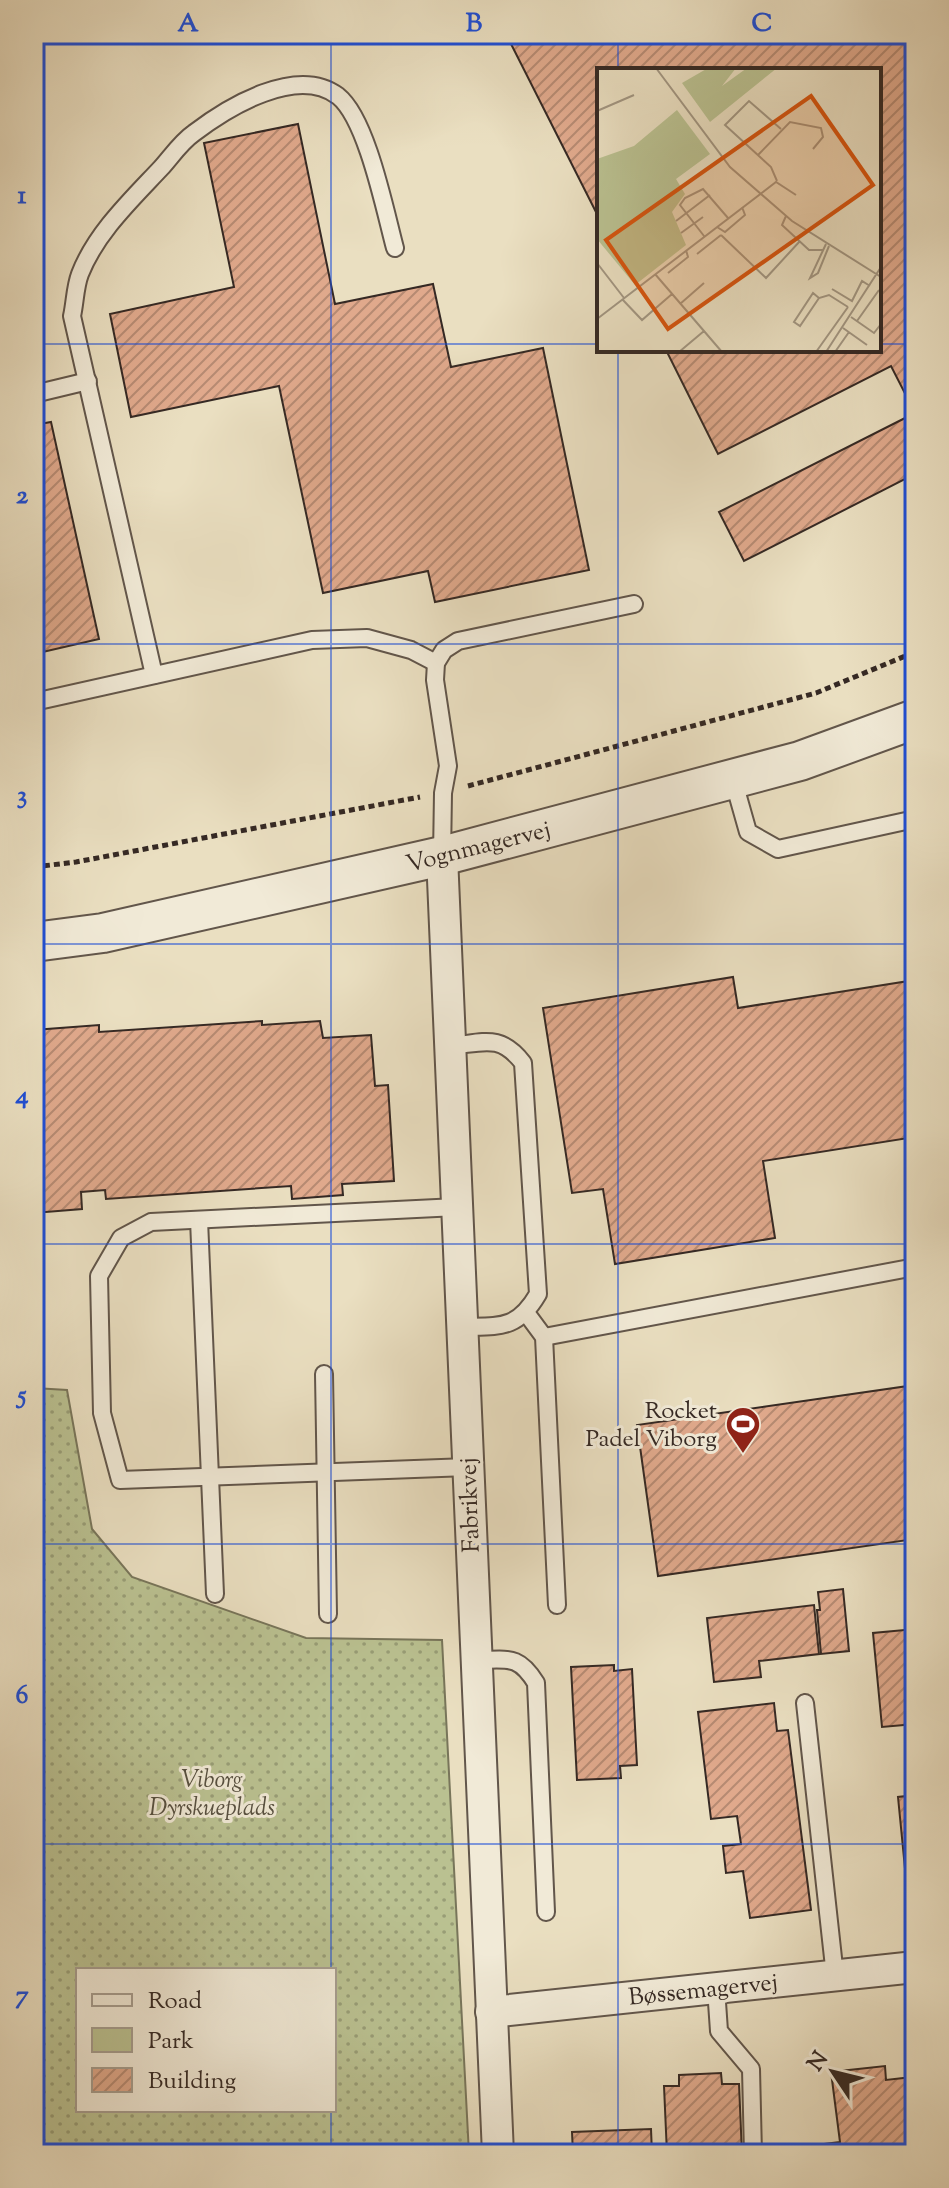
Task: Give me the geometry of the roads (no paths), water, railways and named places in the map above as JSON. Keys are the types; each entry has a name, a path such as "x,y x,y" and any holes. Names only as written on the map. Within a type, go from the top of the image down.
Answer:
{"street":[{"name":"Vognmagervej","path":"34,942 103,933 442,856 800,761 915,719"},
{"name":"Fabrikvej","path":"442,856 498,2154"},
{"name":"Bøssemagervej","path":"491,2012 915,1967"}],"lane":[{"path":"154,675 72,316 80,275 106,229 192,134 230,110 277,87 313,85 338,96 355,118 368,151 395,248"},
{"path":"34,394 88,381"},
{"path":"442,856 443,793 448,766 435,680 436,663 444,650 458,641 634,604"},
{"path":"34,702 312,640 367,638 411,650 436,663"},
{"path":"733,779 748,832 778,849 915,819"},
{"path":"450,1046 497,1042 513,1050 523,1063 538,1294 527,1314 506,1326 462,1327"},
{"path":"457,1207 151,1222 121,1238 99,1276 102,1413 120,1480 468,1467"},
{"path":"199,1220 215,1594"},
{"path":"544,1337 915,1267"},
{"path":"527,1314 544,1337 557,1605"},
{"path":"324,1374 328,1614"},
{"path":"476,1660 511,1660 525,1666 536,1683 546,1912"},
{"path":"805,1703 835,1976"},
{"path":"716,1988 719,2031 751,2069 753,2154"}],"place":[{"name":"Rocket Padel Viborg","path":"743,1455"}],"park label":[{"name":"Viborg Dyrskueplads","path":"212,1793"}]}
